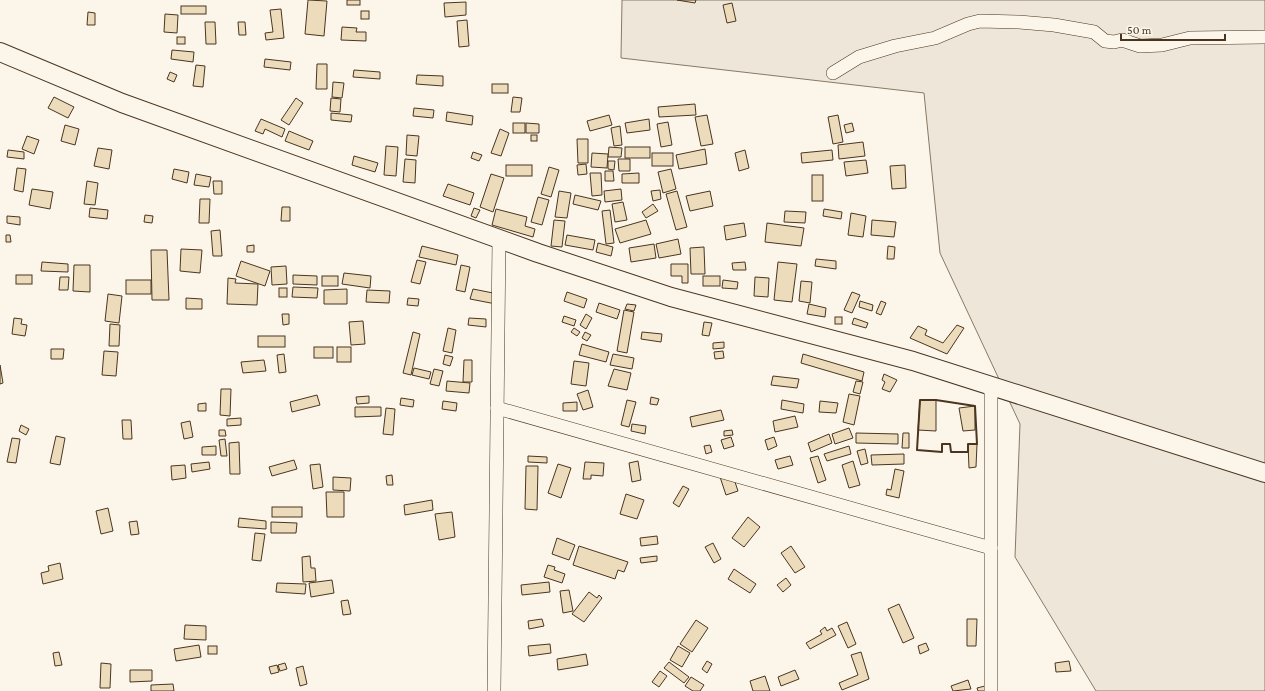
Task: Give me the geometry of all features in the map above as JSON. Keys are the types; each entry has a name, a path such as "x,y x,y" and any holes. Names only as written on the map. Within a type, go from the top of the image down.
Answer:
{"main road":[{"path":"0,52 122,103 499,240 671,297 913,361 1265,473"}],"street":[{"path":"833,73 859,57 895,46 935,38 968,24 980,21 1054,25 1094,32 1105,41 1114,42 1122,40 1140,46 1162,45 1190,38 1265,37"},
{"path":"494,691 499,240"},
{"path":"991,386 991,691"},
{"path":"497,408 991,548"}],"shaded area":[{"path":"622,0 1265,0 1265,691 1096,691 1015,557 1020,424 940,253 924,93 621,58"}],"building":[{"path":"308,0 327,1 324,36 305,34"},
{"path":"347,0 360,0 360,5 347,5"},
{"path":"677,0 696,0 695,3"},
{"path":"466,2 466,15 445,17 444,3"},
{"path":"732,3 736,21 727,23 723,5"},
{"path":"181,6 206,6 206,14 181,14"},
{"path":"281,9 284,38 266,40 265,33 273,32 270,10"},
{"path":"361,11 369,11 369,19 361,19"},
{"path":"88,12 95,13 95,25 87,25"},
{"path":"165,14 178,15 177,33 164,32"},
{"path":"467,20 469,46 459,47 457,21"},
{"path":"205,22 215,22 216,44 206,44"},
{"path":"238,22 245,22 246,35 239,35"},
{"path":"342,27 357,28 356,32 366,32 366,41 341,40"},
{"path":"177,37 185,37 185,44 177,44"},
{"path":"172,50 194,52 193,62 171,59"},
{"path":"265,59 291,62 290,70 264,67"},
{"path":"317,64 327,64 327,89 316,89"},
{"path":"196,65 205,66 203,87 193,86"},
{"path":"354,70 380,72 380,79 353,77"},
{"path":"170,72 177,75 174,82 167,79"},
{"path":"417,75 443,76 443,86 416,84"},
{"path":"333,82 344,83 342,98 332,97"},
{"path":"492,84 508,84 508,93 492,93"},
{"path":"54,97 74,107 68,118 48,108"},
{"path":"513,97 522,98 520,112 511,112"},
{"path":"296,98 303,103 289,125 281,120"},
{"path":"331,98 341,99 340,112 330,111"},
{"path":"695,104 696,115 659,117 658,107"},
{"path":"414,108 434,110 433,118 413,116"},
{"path":"447,112 473,116 472,125 446,121"},
{"path":"331,113 352,115 351,122 331,120"},
{"path":"609,115 612,125 590,131 587,121"},
{"path":"707,115 713,144 701,146 695,117"},
{"path":"838,115 843,142 833,144 828,117"},
{"path":"261,119 285,129 282,137 265,129 263,134 255,131"},
{"path":"649,119 650,130 627,133 625,123"},
{"path":"668,122 672,145 661,147 657,124"},
{"path":"513,123 525,123 525,133 513,133"},
{"path":"526,123 539,124 539,133 526,133"},
{"path":"852,123 854,131 846,133 844,125"},
{"path":"65,125 79,129 75,145 61,141"},
{"path":"620,126 622,145 614,146 611,128"},
{"path":"500,129 509,133 501,156 491,153"},
{"path":"289,131 313,141 309,150 285,141"},
{"path":"407,135 419,136 417,156 406,155"},
{"path":"531,135 537,135 537,141 531,141"},
{"path":"27,136 39,140 34,154 22,149"},
{"path":"577,139 588,139 588,163 578,163"},
{"path":"863,142 865,156 839,159 838,145"},
{"path":"386,146 398,147 396,176 384,175"},
{"path":"609,147 622,148 621,157 608,157"},
{"path":"625,147 650,147 650,158 625,158"},
{"path":"98,148 112,150 109,169 94,166"},
{"path":"705,149 707,164 679,169 676,155"},
{"path":"8,150 24,152 24,159 7,157"},
{"path":"745,150 749,168 739,171 735,153"},
{"path":"832,150 833,160 802,163 801,153"},
{"path":"473,152 482,155 479,161 471,158"},
{"path":"592,153 608,154 607,168 591,167"},
{"path":"652,153 673,153 673,166 652,166"},
{"path":"354,156 378,163 375,172 352,165"},
{"path":"405,159 416,160 415,183 403,182"},
{"path":"618,159 630,159 630,171 619,171"},
{"path":"866,160 868,173 846,176 844,162"},
{"path":"608,161 615,161 614,170 608,169"},
{"path":"586,164 587,174 578,175 577,165"},
{"path":"506,165 532,165 532,176 506,176"},
{"path":"905,165 906,188 892,189 890,166"},
{"path":"549,167 559,170 551,197 541,194"},
{"path":"17,168 26,169 23,192 14,190"},
{"path":"174,169 189,172 187,183 172,179"},
{"path":"671,169 676,189 663,193 658,172"},
{"path":"605,171 613,171 614,181 605,181"},
{"path":"590,173 601,173 602,195 592,196"},
{"path":"639,173 639,183 622,183 622,174"},
{"path":"196,174 211,177 209,187 194,185"},
{"path":"491,174 504,178 493,212 480,207"},
{"path":"812,175 823,175 823,201 812,201"},
{"path":"87,181 98,183 95,205 84,204"},
{"path":"213,181 222,181 222,194 214,194"},
{"path":"448,184 474,193 470,205 443,196"},
{"path":"32,189 53,192 50,209 29,205"},
{"path":"621,189 622,200 605,202 604,191"},
{"path":"660,190 661,199 653,201 651,191"},
{"path":"559,191 571,193 567,218 555,217"},
{"path":"677,191 687,227 676,230 666,194"},
{"path":"710,191 713,206 690,211 686,196"},
{"path":"575,195 601,201 598,210 573,204"},
{"path":"538,197 549,200 542,225 531,222"},
{"path":"200,199 210,199 209,223 199,223"},
{"path":"623,202 627,220 615,222 612,204"},
{"path":"653,204 658,211 646,218 642,212"},
{"path":"282,207 290,207 290,221 281,221"},
{"path":"90,208 108,210 107,219 89,217"},
{"path":"474,208 480,210 476,218 471,216"},
{"path":"496,209 527,217 525,226 535,229 533,237 492,225"},
{"path":"824,209 842,212 841,219 823,216"},
{"path":"610,210 614,243 606,244 602,211"},
{"path":"785,211 806,212 805,223 784,222"},
{"path":"851,213 866,216 863,237 848,235"},
{"path":"145,215 153,216 152,223 144,222"},
{"path":"7,216 20,217 20,225 7,223"},
{"path":"554,220 565,221 562,247 551,246"},
{"path":"646,220 651,234 620,243 615,229"},
{"path":"872,220 896,222 894,237 871,235"},
{"path":"744,223 746,236 726,240 724,226"},
{"path":"767,223 804,228 801,246 765,242"},
{"path":"220,230 222,256 213,256 211,231"},
{"path":"6,235 10,235 11,242 6,242"},
{"path":"567,235 595,240 593,250 565,245"},
{"path":"678,239 681,254 659,258 656,244"},
{"path":"598,243 613,247 611,256 596,252"},
{"path":"654,244 656,258 631,262 629,248"},
{"path":"254,245 254,252 247,252 247,246"},
{"path":"422,246 458,255 456,265 419,257"},
{"path":"888,246 895,247 894,259 887,259"},
{"path":"704,247 705,274 691,274 690,248"},
{"path":"181,249 202,250 200,273 180,271"},
{"path":"151,250 167,250 169,300 152,300"},
{"path":"816,259 836,261 836,269 815,266"},
{"path":"417,260 426,262 420,284 411,282"},
{"path":"241,261 270,271 265,286 236,276"},
{"path":"42,262 68,264 68,272 41,271"},
{"path":"745,262 746,270 733,270 732,263"},
{"path":"778,262 797,264 792,302 774,300"},
{"path":"671,264 688,264 688,283 682,283 682,276 671,276"},
{"path":"74,265 90,265 90,292 73,291"},
{"path":"461,265 470,267 465,292 456,290"},
{"path":"286,266 287,284 272,285 271,267"},
{"path":"344,273 371,276 370,288 342,284"},
{"path":"16,275 32,275 32,284 16,284"},
{"path":"293,275 317,276 317,285 293,284"},
{"path":"322,276 338,276 338,286 322,286"},
{"path":"703,276 720,276 720,286 703,286"},
{"path":"60,277 69,277 68,290 59,290"},
{"path":"755,277 769,278 768,297 754,296"},
{"path":"228,278 236,279 235,283 258,284 257,305 227,304"},
{"path":"126,280 151,280 151,294 126,294"},
{"path":"723,280 738,282 737,289 722,288"},
{"path":"801,281 812,282 810,303 799,301"},
{"path":"293,287 318,288 317,298 292,297"},
{"path":"279,288 287,288 287,297 279,297"},
{"path":"347,289 347,304 324,304 324,290"},
{"path":"473,289 498,294 496,304 470,299"},
{"path":"367,290 390,291 389,303 366,302"},
{"path":"567,292 587,299 584,308 564,301"},
{"path":"852,292 860,295 852,313 844,310"},
{"path":"108,294 122,296 119,323 105,321"},
{"path":"186,298 202,299 202,309 186,309"},
{"path":"408,298 419,299 418,306 407,305"},
{"path":"860,301 873,305 872,311 859,307"},
{"path":"881,301 886,303 881,315 876,313"},
{"path":"599,303 620,310 617,319 596,312"},
{"path":"627,304 636,305 634,311 625,309"},
{"path":"809,304 826,308 825,317 807,314"},
{"path":"624,310 634,312 627,353 617,351"},
{"path":"282,314 289,314 289,324 283,325"},
{"path":"586,314 592,318 586,329 580,325"},
{"path":"564,316 576,320 574,326 562,322"},
{"path":"835,317 842,317 842,324 835,324"},
{"path":"14,318 22,319 21,324 27,325 25,336 12,334"},
{"path":"469,318 486,319 486,327 468,325"},
{"path":"854,318 868,323 866,328 852,324"},
{"path":"363,321 365,344 351,345 349,322"},
{"path":"704,322 712,323 709,336 702,335"},
{"path":"110,324 120,325 119,346 109,346"},
{"path":"957,325 964,328 947,354 910,338 918,326 927,330 925,335 943,343"},
{"path":"448,328 456,330 452,353 443,351"},
{"path":"574,328 580,332 577,336 571,332"},
{"path":"413,332 420,334 411,375 403,373"},
{"path":"585,332 591,335 587,341 582,338"},
{"path":"642,332 662,334 661,342 641,339"},
{"path":"258,336 285,336 285,347 258,347"},
{"path":"724,342 724,348 713,349 713,343"},
{"path":"582,344 609,352 606,362 579,355"},
{"path":"314,347 333,347 333,358 314,358"},
{"path":"337,347 351,347 351,362 337,362"},
{"path":"51,349 64,349 63,359 51,359"},
{"path":"104,351 118,352 116,376 102,375"},
{"path":"723,351 724,358 715,359 714,352"},
{"path":"284,354 286,372 279,373 277,355"},
{"path":"613,354 634,358 632,369 610,365"},
{"path":"803,354 864,372 862,381 801,363"},
{"path":"445,355 453,357 450,366 443,364"},
{"path":"264,360 266,371 243,373 241,362"},
{"path":"464,360 472,360 472,382 463,382"},
{"path":"574,361 589,363 586,386 571,384"},
{"path":"0,365 3,383 0,384"},
{"path":"414,368 431,372 429,379 412,375"},
{"path":"434,369 443,371 439,386 430,384"},
{"path":"614,369 631,373 627,390 608,386"},
{"path":"884,374 897,380 890,392 882,389 885,382 882,380"},
{"path":"773,376 799,379 797,388 771,385"},
{"path":"447,381 470,383 469,393 446,391"},
{"path":"856,381 863,382 860,394 853,392"},
{"path":"221,389 231,389 230,416 220,415"},
{"path":"588,390 593,407 583,410 577,394"},
{"path":"849,394 860,396 854,425 843,422"},
{"path":"317,395 320,405 292,412 290,402"},
{"path":"369,396 369,403 357,404 356,397"},
{"path":"651,397 659,399 657,405 650,404"},
{"path":"401,398 414,400 413,407 400,405"},
{"path":"627,400 636,402 629,427 621,425"},
{"path":"782,400 804,404 803,413 781,409"},
{"path":"920,400 936,400 936,431 918,430"},
{"path":"443,401 457,403 456,411 442,409"},
{"path":"820,401 838,403 836,413 819,412"},
{"path":"577,402 577,411 563,411 563,403"},
{"path":"206,403 206,411 198,411 198,404"},
{"path":"975,406 975,430 963,431 959,408"},
{"path":"355,407 381,407 381,416 355,417"},
{"path":"386,408 395,409 393,435 383,434"},
{"path":"721,410 724,420 692,427 690,417"},
{"path":"795,416 798,427 775,432 773,421"},
{"path":"241,418 241,425 227,426 227,419"},
{"path":"122,420 131,420 132,439 123,439"},
{"path":"190,421 193,437 184,439 181,423"},
{"path":"632,424 646,426 645,434 631,431"},
{"path":"21,425 29,429 26,435 19,431"},
{"path":"849,428 853,438 835,444 832,434"},
{"path":"219,430 225,430 226,436 219,436"},
{"path":"732,430 733,435 724,436 724,431"},
{"path":"856,433 898,434 898,444 856,443"},
{"path":"903,433 909,433 909,448 902,448"},
{"path":"829,434 832,443 811,452 808,443"},
{"path":"56,436 65,438 60,465 50,463"},
{"path":"731,437 734,446 724,449 721,440"},
{"path":"774,437 777,446 768,450 765,440"},
{"path":"12,438 20,439 16,463 7,462"},
{"path":"225,439 227,456 221,456 219,440"},
{"path":"239,442 240,474 230,474 229,443"},
{"path":"968,444 977,444 976,467 969,468"},
{"path":"710,445 712,452 706,454 704,446"},
{"path":"216,446 216,455 202,455 202,447"},
{"path":"849,446 851,454 827,461 824,454"},
{"path":"865,449 868,463 861,465 857,451"},
{"path":"904,454 904,464 872,465 871,455"},
{"path":"528,456 547,457 547,463 528,462"},
{"path":"790,456 793,465 778,469 775,460"},
{"path":"818,456 826,480 818,483 810,458"},
{"path":"294,460 297,469 272,476 269,467"},
{"path":"638,461 641,480 632,482 629,463"},
{"path":"853,461 860,485 849,488 842,465"},
{"path":"209,462 210,469 192,472 191,464"},
{"path":"585,462 604,463 603,476 591,475 591,479 583,479"},
{"path":"320,464 323,487 313,489 310,465"},
{"path":"558,464 571,468 561,498 548,493"},
{"path":"185,465 186,478 172,480 171,466"},
{"path":"526,466 538,466 537,510 525,509"},
{"path":"895,469 904,471 899,498 886,495 887,489 891,490"},
{"path":"731,470 738,491 726,495 719,474"},
{"path":"392,475 393,485 387,485 386,476"},
{"path":"333,477 351,478 350,491 333,490"},
{"path":"683,486 689,489 679,507 673,503"},
{"path":"326,492 344,492 344,517 327,517"},
{"path":"626,494 644,500 637,519 620,514"},
{"path":"432,500 433,510 405,515 404,505"},
{"path":"272,507 302,507 302,517 272,517"},
{"path":"108,508 113,531 101,534 96,511"},
{"path":"452,512 455,537 439,540 435,514"},
{"path":"748,517 760,527 744,547 732,538"},
{"path":"239,518 266,521 266,529 238,527"},
{"path":"137,521 139,534 131,535 129,522"},
{"path":"271,522 297,523 296,533 271,533"},
{"path":"255,533 265,534 261,561 252,560"},
{"path":"657,536 658,544 641,546 640,538"},
{"path":"557,538 575,545 569,560 552,554"},
{"path":"713,543 721,559 714,563 705,547"},
{"path":"579,546 628,562 624,572 618,570 615,579 573,565"},
{"path":"791,546 805,567 795,573 781,553"},
{"path":"310,556 311,568 315,568 316,581 303,582 302,557"},
{"path":"657,556 657,561 641,563 640,558"},
{"path":"60,563 63,579 43,584 41,573 49,571 48,566"},
{"path":"548,565 555,567 554,570 565,574 562,583 544,577"},
{"path":"734,569 756,584 750,593 728,579"},
{"path":"786,578 791,585 783,592 777,585"},
{"path":"332,580 334,593 311,597 309,583"},
{"path":"549,582 550,592 522,595 521,585"},
{"path":"277,583 306,584 305,594 276,592"},
{"path":"569,590 573,611 563,613 560,591"},
{"path":"589,592 597,598 599,595 602,598 584,622 572,614"},
{"path":"348,600 351,614 343,615 341,601"},
{"path":"899,604 914,638 903,643 888,609"},
{"path":"542,619 544,626 529,629 528,621"},
{"path":"967,619 977,619 976,646 967,646"},
{"path":"696,620 708,628 692,652 680,644"},
{"path":"847,622 856,644 848,648 838,626"},
{"path":"185,625 206,626 206,640 184,639"},
{"path":"825,627 827,631 832,628 836,635 810,649 806,643 822,634 820,631"},
{"path":"926,643 929,650 920,654 918,646"},
{"path":"550,644 551,653 529,656 528,646"},
{"path":"199,645 201,657 176,661 174,649"},
{"path":"208,646 217,646 217,654 208,654"},
{"path":"678,646 690,653 682,667 670,660"},
{"path":"59,652 62,665 55,666 53,653"},
{"path":"861,652 869,679 842,690 839,683 858,675 851,655"},
{"path":"586,654 588,665 558,670 557,659"},
{"path":"707,661 712,664 707,673 702,669"},
{"path":"1069,661 1071,671 1056,672 1055,663"},
{"path":"669,662 689,677 684,683 664,668"},
{"path":"101,663 111,664 110,688 100,688"},
{"path":"285,663 287,669 280,671 278,665"},
{"path":"277,665 279,672 271,674 269,667"},
{"path":"303,666 307,684 300,686 296,668"},
{"path":"130,670 152,670 152,681 130,682"},
{"path":"795,670 799,679 781,686 778,677"},
{"path":"660,671 667,676 659,687 652,682"},
{"path":"765,676 770,691 753,691 750,681"},
{"path":"691,677 704,685 700,691 693,691 685,686"},
{"path":"968,680 971,689 953,691 951,686"},
{"path":"173,684 174,691 151,691 151,685"},
{"path":"985,686 986,691 978,691 977,688"}],"wall":[{"path":"920,400 936,400 975,406 977,444 968,444 968,452 951,452 950,444 942,444 942,452 917,450 920,400"}]}
